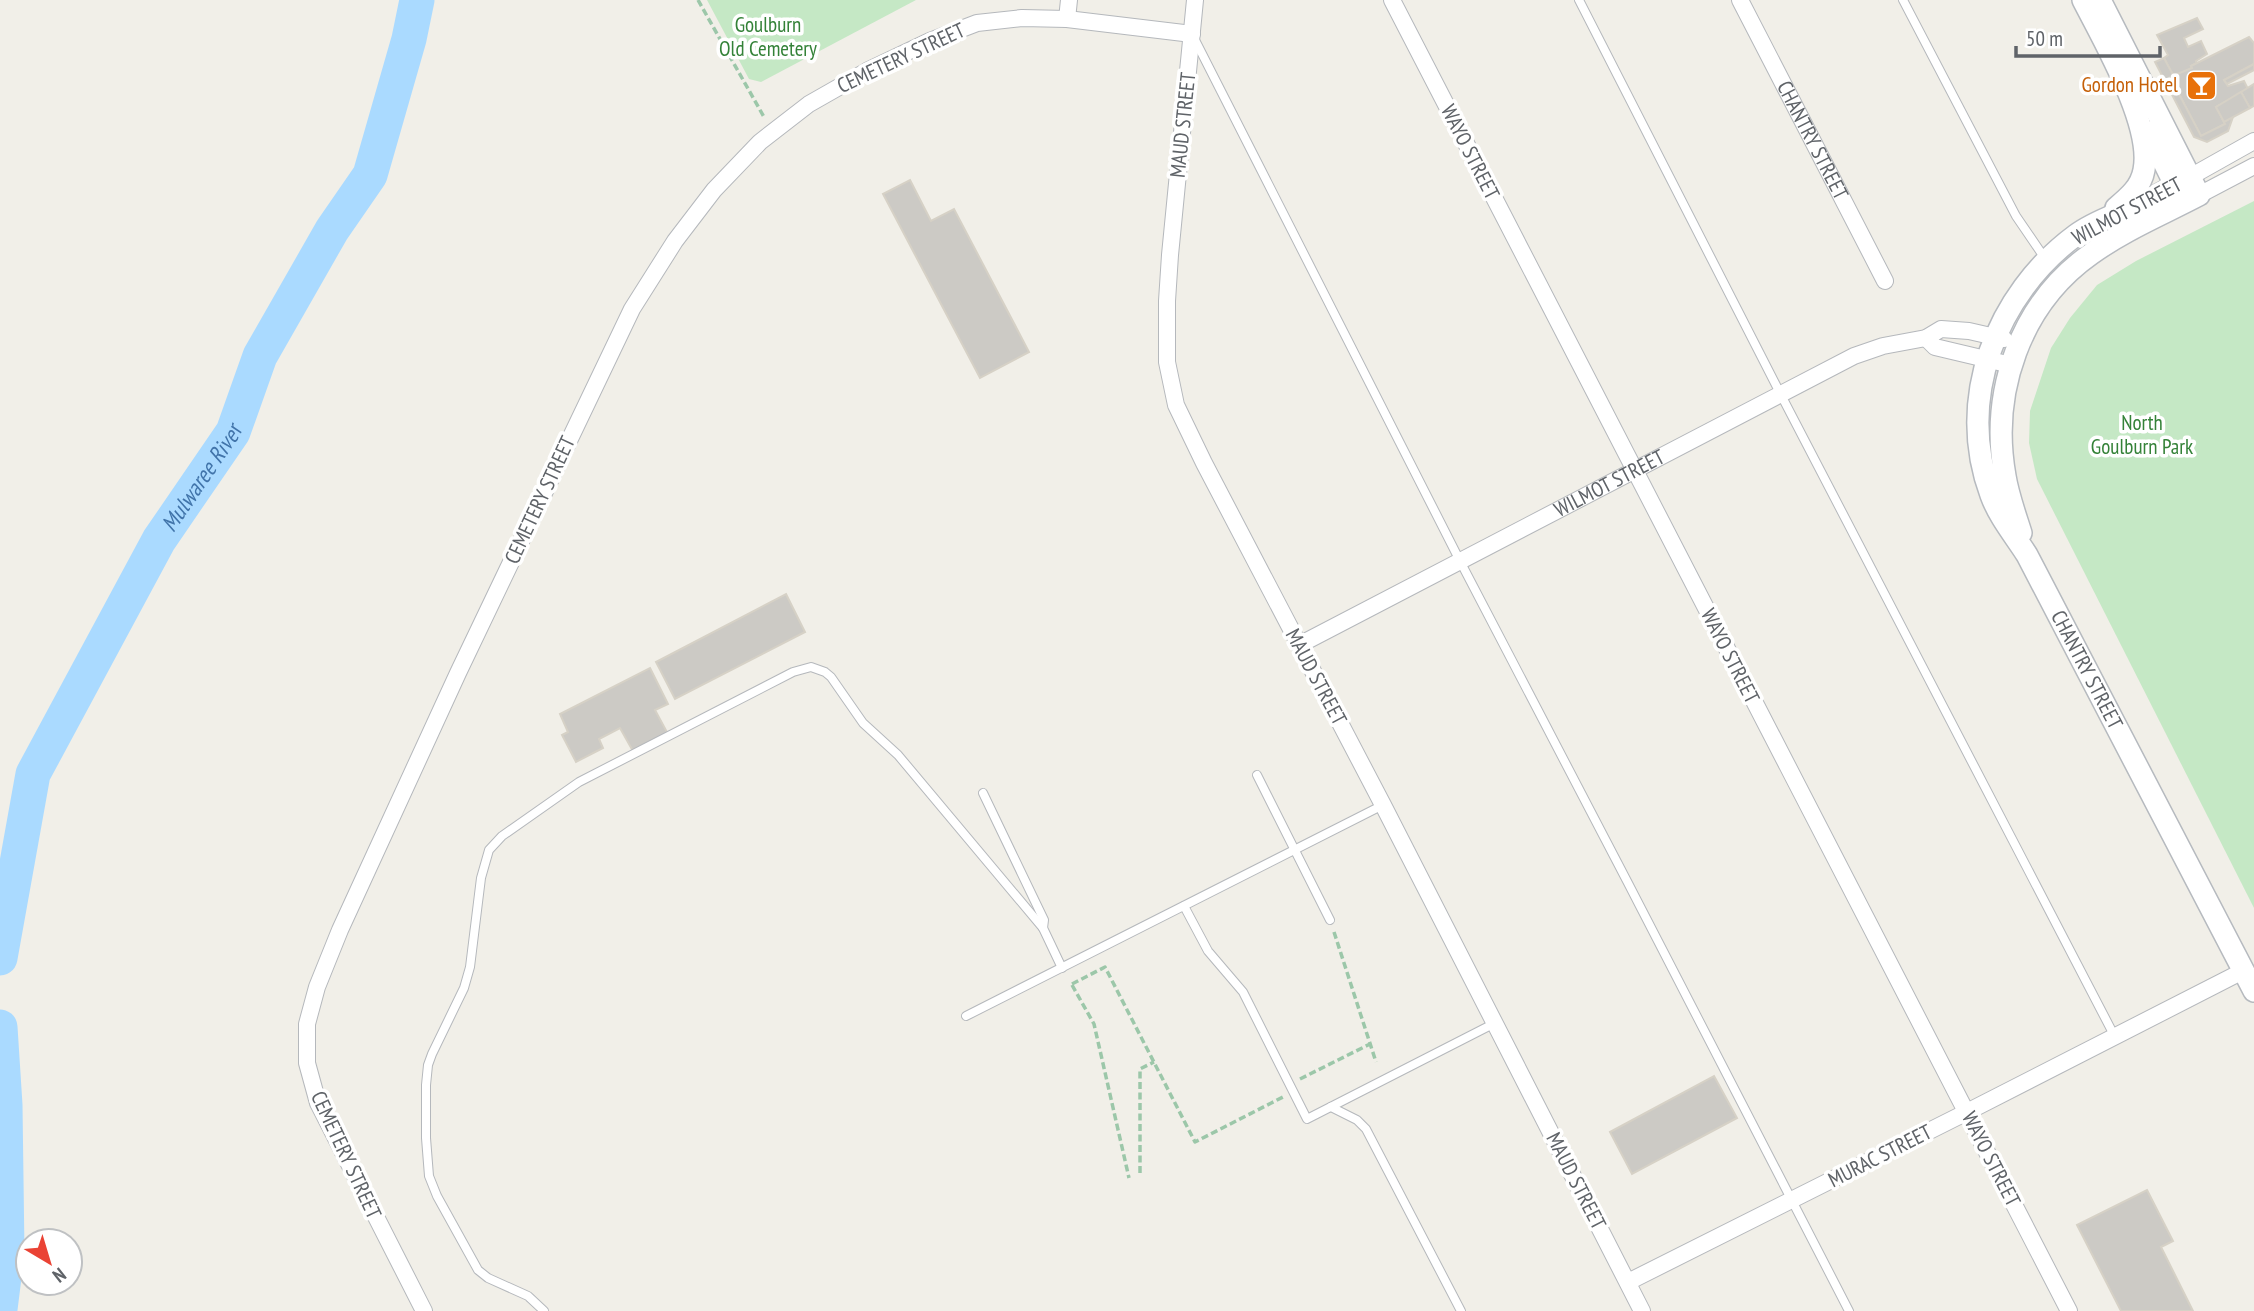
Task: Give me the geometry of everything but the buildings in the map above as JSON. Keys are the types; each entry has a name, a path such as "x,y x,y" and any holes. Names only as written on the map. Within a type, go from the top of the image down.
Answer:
{"main road":[{"path":"2083,0 2131,101 2144,141 2144,171 2140,183 2133,193 2094,223"},
{"path":"2100,0 2187,190"},
{"path":"2119,74 2187,190"},
{"name":"WILMOT STREET","path":"1996,336 2000,324 2020,292 2046,260 2070,239 2094,223 2187,190"},
{"name":"WILMOT STREET","path":"2027,555 2009,495 2003,458 2003,405 2018,344 2051,290 2077,265 2187,190"},
{"name":"CHANTRY STREET","path":"1996,336 1979,391 1977,410 1980,452 1995,503 2027,555 2254,991"}],"street":[{"path":"1067,19 1069,0"},
{"name":"MAUD STREET","path":"1195,0 1169,267 1167,344 1169,377 1176,405 1642,1311"},
{"name":"WAYO STREET","path":"1392,0 2069,1311"},
{"name":"CHANTRY STREET","path":"1740,0 1885,281"},
{"name":"CEMETERY STREET","path":"424,1311 318,1103 307,1063 307,1024 317,987 340,930 458,673 632,309 675,241 714,190 770,134 809,104 867,71 976,23 1067,19 1192,34"},
{"name":"WILMOT STREET","path":"2187,190 2254,141"},
{"name":"WILMOT STREET","path":"2187,190 2254,166"},
{"name":"WILMOT STREET","path":"1299,645 1780,393 1867,351 1926,338 1941,329 1996,336 2018,344"},
{"path":"1926,338 1935,347 2011,365"},
{"name":"MURAC STREET","path":"1628,1282 2243,971"}],"lane":[{"path":"1579,0 2115,1037"},
{"path":"1903,0 2016,216 2046,260"},
{"path":"1192,34 1460,561 1849,1311"},
{"path":"544,1311 528,1296 488,1278 478,1270 437,1196 427,1164 426,1085 428,1065 467,978 473,955 483,866 489,850 502,836 553,799 603,770 793,672 818,668 831,677 863,723 898,755 1043,928 1062,968"},
{"path":"1257,775 1330,920"},
{"path":"983,793 1044,920 1043,928"},
{"path":"966,1016 1383,805"},
{"path":"1184,906 1212,958 1243,992 1307,1119 1495,1023"},
{"path":"1331,1107 1357,1120 1366,1129 1461,1311"}],"path":[{"path":"698,0 765,118"},
{"path":"1330,920 1376,1062"},
{"path":"1129,1178 1094,1024 1072,984 1105,967 1195,1142 1283,1097"},
{"path":"1299,1079 1370,1044"},
{"path":"1140,1173 1140,1069 1154,1062"}],"green space":[{"name":"Goulburn Old Cemetery","path":"707,0 916,0 761,82 749,79"},
{"name":"North Goulburn Park","path":"2254,201 2254,908 2037,479 2029,443 2030,411 2051,348 2070,318 2097,285 2136,261"}],"waterway":[{"name":"Mulwaree River","path":"0,958 33,774 159,540 233,432 260,356 332,230 370,175 409,39 417,0"},
{"name":"Mulwaree River","path":"0,1027 5,1105 7,1253 0,1309"}],"place":[{"name":"Gordon Hotel","path":"2201,85"}]}
